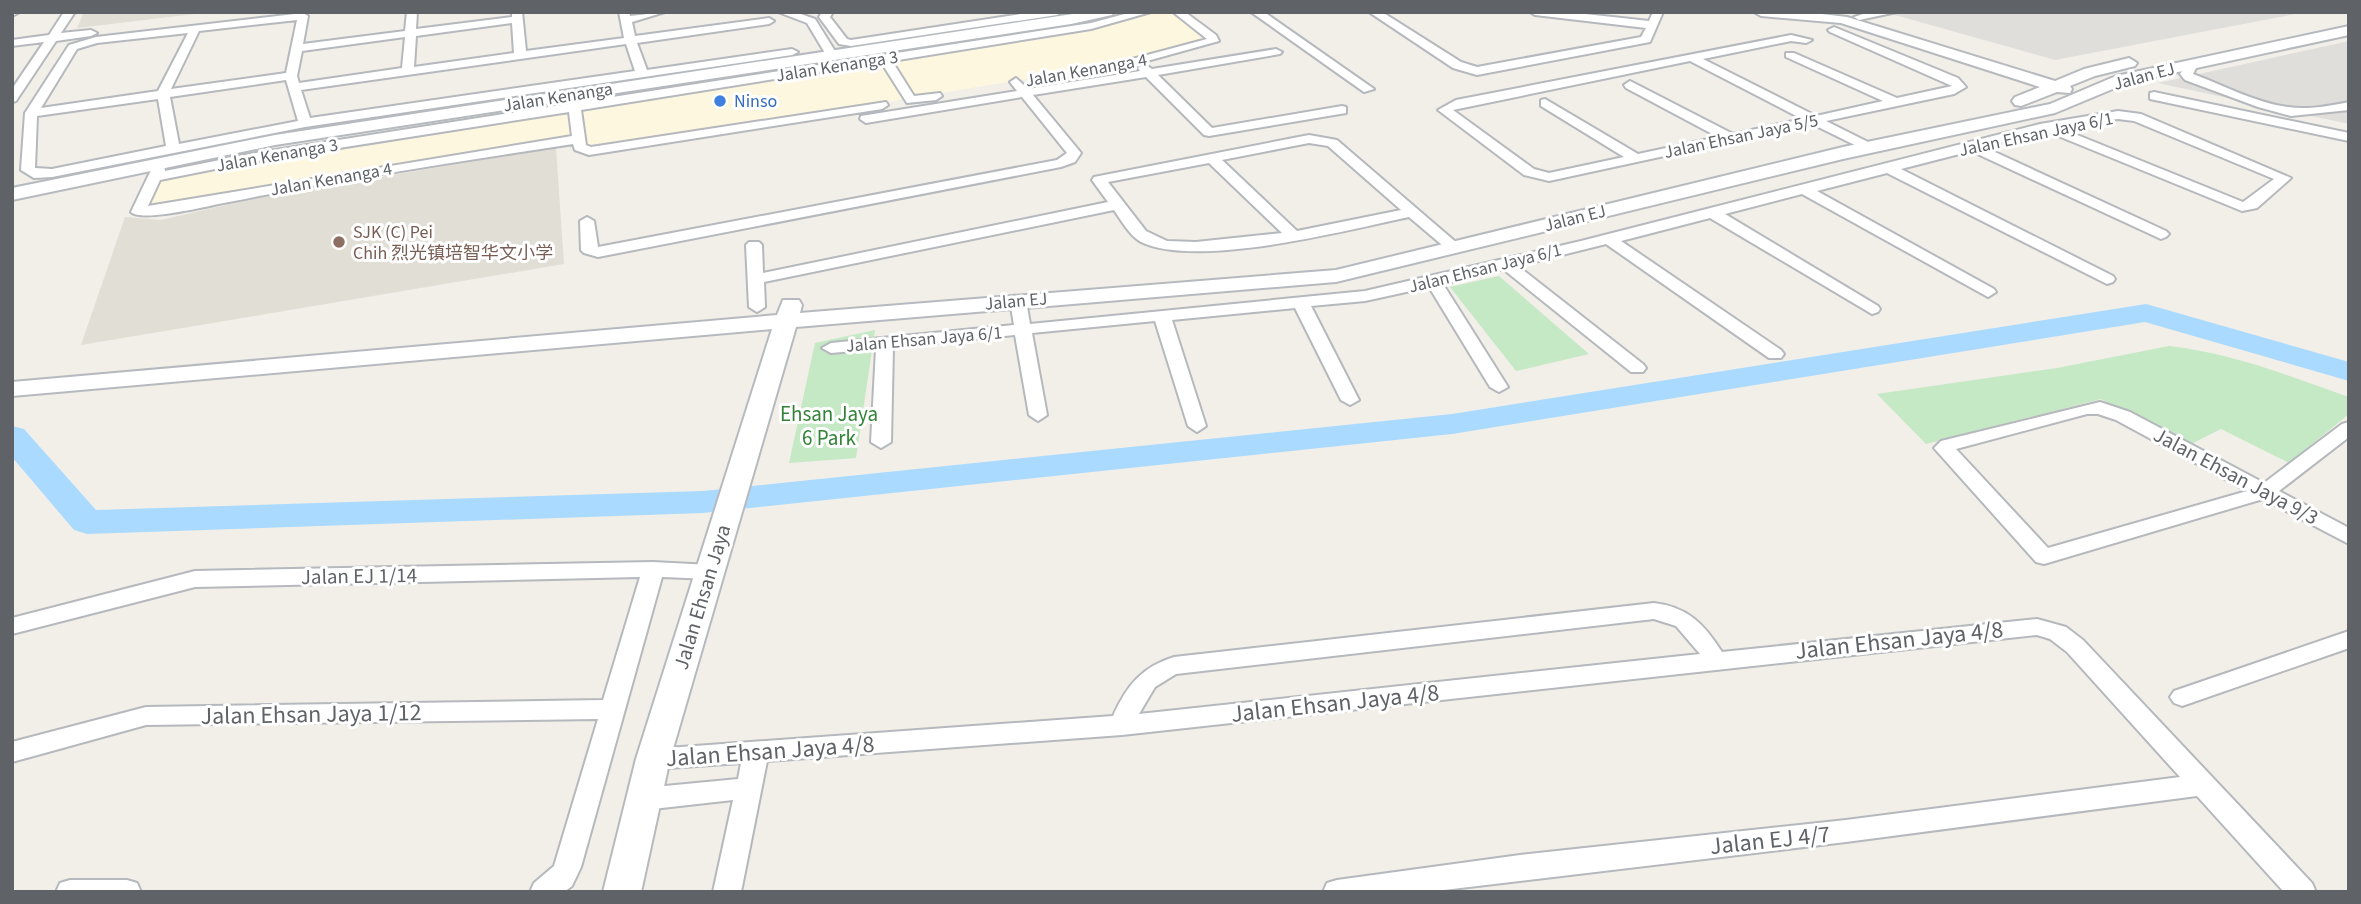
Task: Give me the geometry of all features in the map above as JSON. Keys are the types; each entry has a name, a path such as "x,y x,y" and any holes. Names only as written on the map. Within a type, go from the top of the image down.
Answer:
{"main road":[{"name":"Jalan Kenanga","path":"12,194 158,170 287,138 574,101 832,56 886,55 1107,12"},
{"path":"1761,12 1837,18 2090,94"},
{"name":"Jalan EJ","path":"788,312 867,315 1319,278 1443,243 1849,138 2035,97 2090,72 2113,66 2349,18"},
{"name":"Jalan EJ","path":"788,312 1323,261 1443,243 2055,108 2122,79 2349,30"},
{"path":"1998,65 2056,73 2113,66"},
{"path":"1998,65 2023,80 2029,88 2027,92 2006,104"},
{"path":"20,382 757,307 788,312"},
{"path":"20,382 697,328 788,312"},
{"name":"Jalan Ehsan Jaya","path":"622,892 653,759 788,312"},
{"path":"767,379 806,331 867,315"},
{"path":"697,328 740,329 755,335 761,343 767,379"}],"street":[{"path":"12,98 70,12"},
{"path":"12,43 262,12"},
{"path":"408,70 412,12"},
{"path":"626,17 642,12"},
{"path":"626,17 660,12"},
{"path":"783,12 811,21 832,56"},
{"path":"828,12 824,17 846,43 1058,12"},
{"name":"Jalan Kenanga 3","path":"574,101 1091,26 1146,12"},
{"name":"Jalan Kenanga 4","path":"158,170 138,212 181,208 286,186 578,139 583,150 595,150 911,100 1021,88 1139,62 1213,41 1212,37 1178,12"},
{"path":"1256,12 1368,89"},
{"path":"1374,12 1457,65 1476,71 1646,40 1658,12"},
{"path":"1535,12 1652,25"},
{"path":"1837,18 1892,12"},
{"path":"305,123 292,82 304,18 296,15 96,40 75,46 31,113 28,170 34,174 52,173 305,123 792,52"},
{"path":"299,48 518,16 520,55"},
{"path":"626,17 630,39 642,73"},
{"name":"Jalan Ehsan Jaya 5/5","path":"1692,58 1456,104 1446,108 1445,112 1526,170 1538,176 1554,176 1960,87 1954,81 1837,18"},
{"path":"31,113 163,94 408,70 769,21"},
{"path":"173,148 163,94 196,27"},
{"path":"1692,58 1791,38 1806,40"},
{"path":"866,119 1021,88 1150,73 1276,52"},
{"path":"886,55 911,100"},
{"path":"1790,55 1895,103"},
{"path":"1692,58 1869,148"},
{"path":"1139,62 1209,132 1342,110"},
{"path":"2192,64 2186,74 2189,77 2265,105 2288,111 2332,115 2349,121"},
{"path":"12,76 28,73"},
{"path":"1630,85 1731,138"},
{"path":"587,221 589,250 598,252 1061,163 1070,159 1074,153 1021,88"},
{"path":"2154,96 2349,136"},
{"path":"574,101 578,139"},
{"path":"1545,103 1637,159"},
{"path":"2332,115 2349,106"},
{"path":"2050,128 2242,207 2252,205 2283,177 2128,115"},
{"name":"Jalan Ehsan Jaya 6/1","path":"831,348 1365,296 2086,119 2128,115"},
{"path":"1413,212 1295,237 1188,247 1166,246 1145,238 1099,180 1314,138 1325,139 1413,212 1471,272"},
{"path":"1973,147 2161,234"},
{"path":"1211,157 1295,237"},
{"path":"1889,168 2107,279"},
{"path":"1803,189 1988,292"},
{"path":"755,279 1120,204"},
{"path":"1710,212 1872,309"},
{"path":"1607,238 1774,354"},
{"path":"754,245 757,307"},
{"path":"1505,263 1637,368"},
{"path":"1433,281 1499,387"},
{"path":"1018,301 1038,415"},
{"path":"1301,303 1350,401"},
{"path":"1161,316 1197,426"},
{"path":"881,442 885,342"},
{"name":"Jalan Ehsan Jaya 9/3","path":"2265,492 2044,557 1946,454 1944,448 1948,444 2087,409 2108,410 2123,416 2265,492 2349,537"},
{"path":"2265,492 2349,428"},
{"name":"Jalan EJ 1/14","path":"12,626 195,579 653,569 714,561"},
{"path":"544,892 562,877 568,867 653,569"},
{"path":"1122,725 1142,684 1162,669 1174,666 1654,611 1673,614 1690,623 1715,660"},
{"name":"Jalan Ehsan Jaya 4/8","path":"653,759 1122,725 2015,627 2037,627 2067,640 2302,892"},
{"path":"2182,697 2349,639"},
{"name":"Jalan Ehsan Jaya 1/12","path":"12,752 146,716 614,709"},
{"path":"727,892 757,753"},
{"name":"Jalan EJ 4/7","path":"1337,892 1520,867 1846,831 2202,785"},
{"name":"Jalan Ehsan Jaya 4/8","path":"644,799 749,788"},
{"path":"70,892 127,892"}],"shaded area":[{"path":"84,12 212,12 77,28"},
{"path":"1152,12 1173,12 1209,40 1135,61 747,125 591,148 585,145 582,137 144,209 160,178 251,159 1094,27"},
{"path":"1884,12 2306,12 2055,60"},
{"path":"2349,41 2349,124 2158,83"},
{"name":"SJK (C) Pei Chih 烈光镇培智华文小学","path":"556,148 564,264 81,345 125,217 161,220 265,196"}],"green space":[{"path":"1499,276 1589,354 1516,371 1450,287"},
{"name":"Ehsan Jaya 6 Park","path":"875,330 856,458 789,463 815,343"},
{"path":"2169,346 2238,360 2349,397 2349,414 2289,463 2221,429 2189,445 2101,399 1926,444 1877,394 2057,368"}],"waterway":[{"path":"12,436 87,522 703,502 1452,424 2146,313 2349,372"}],"place":[{"name":"Ninso","path":"720,101"},
{"name":"SJK (C) Pei Chih 烈光镇培智华文小学","path":"339,242"}]}
